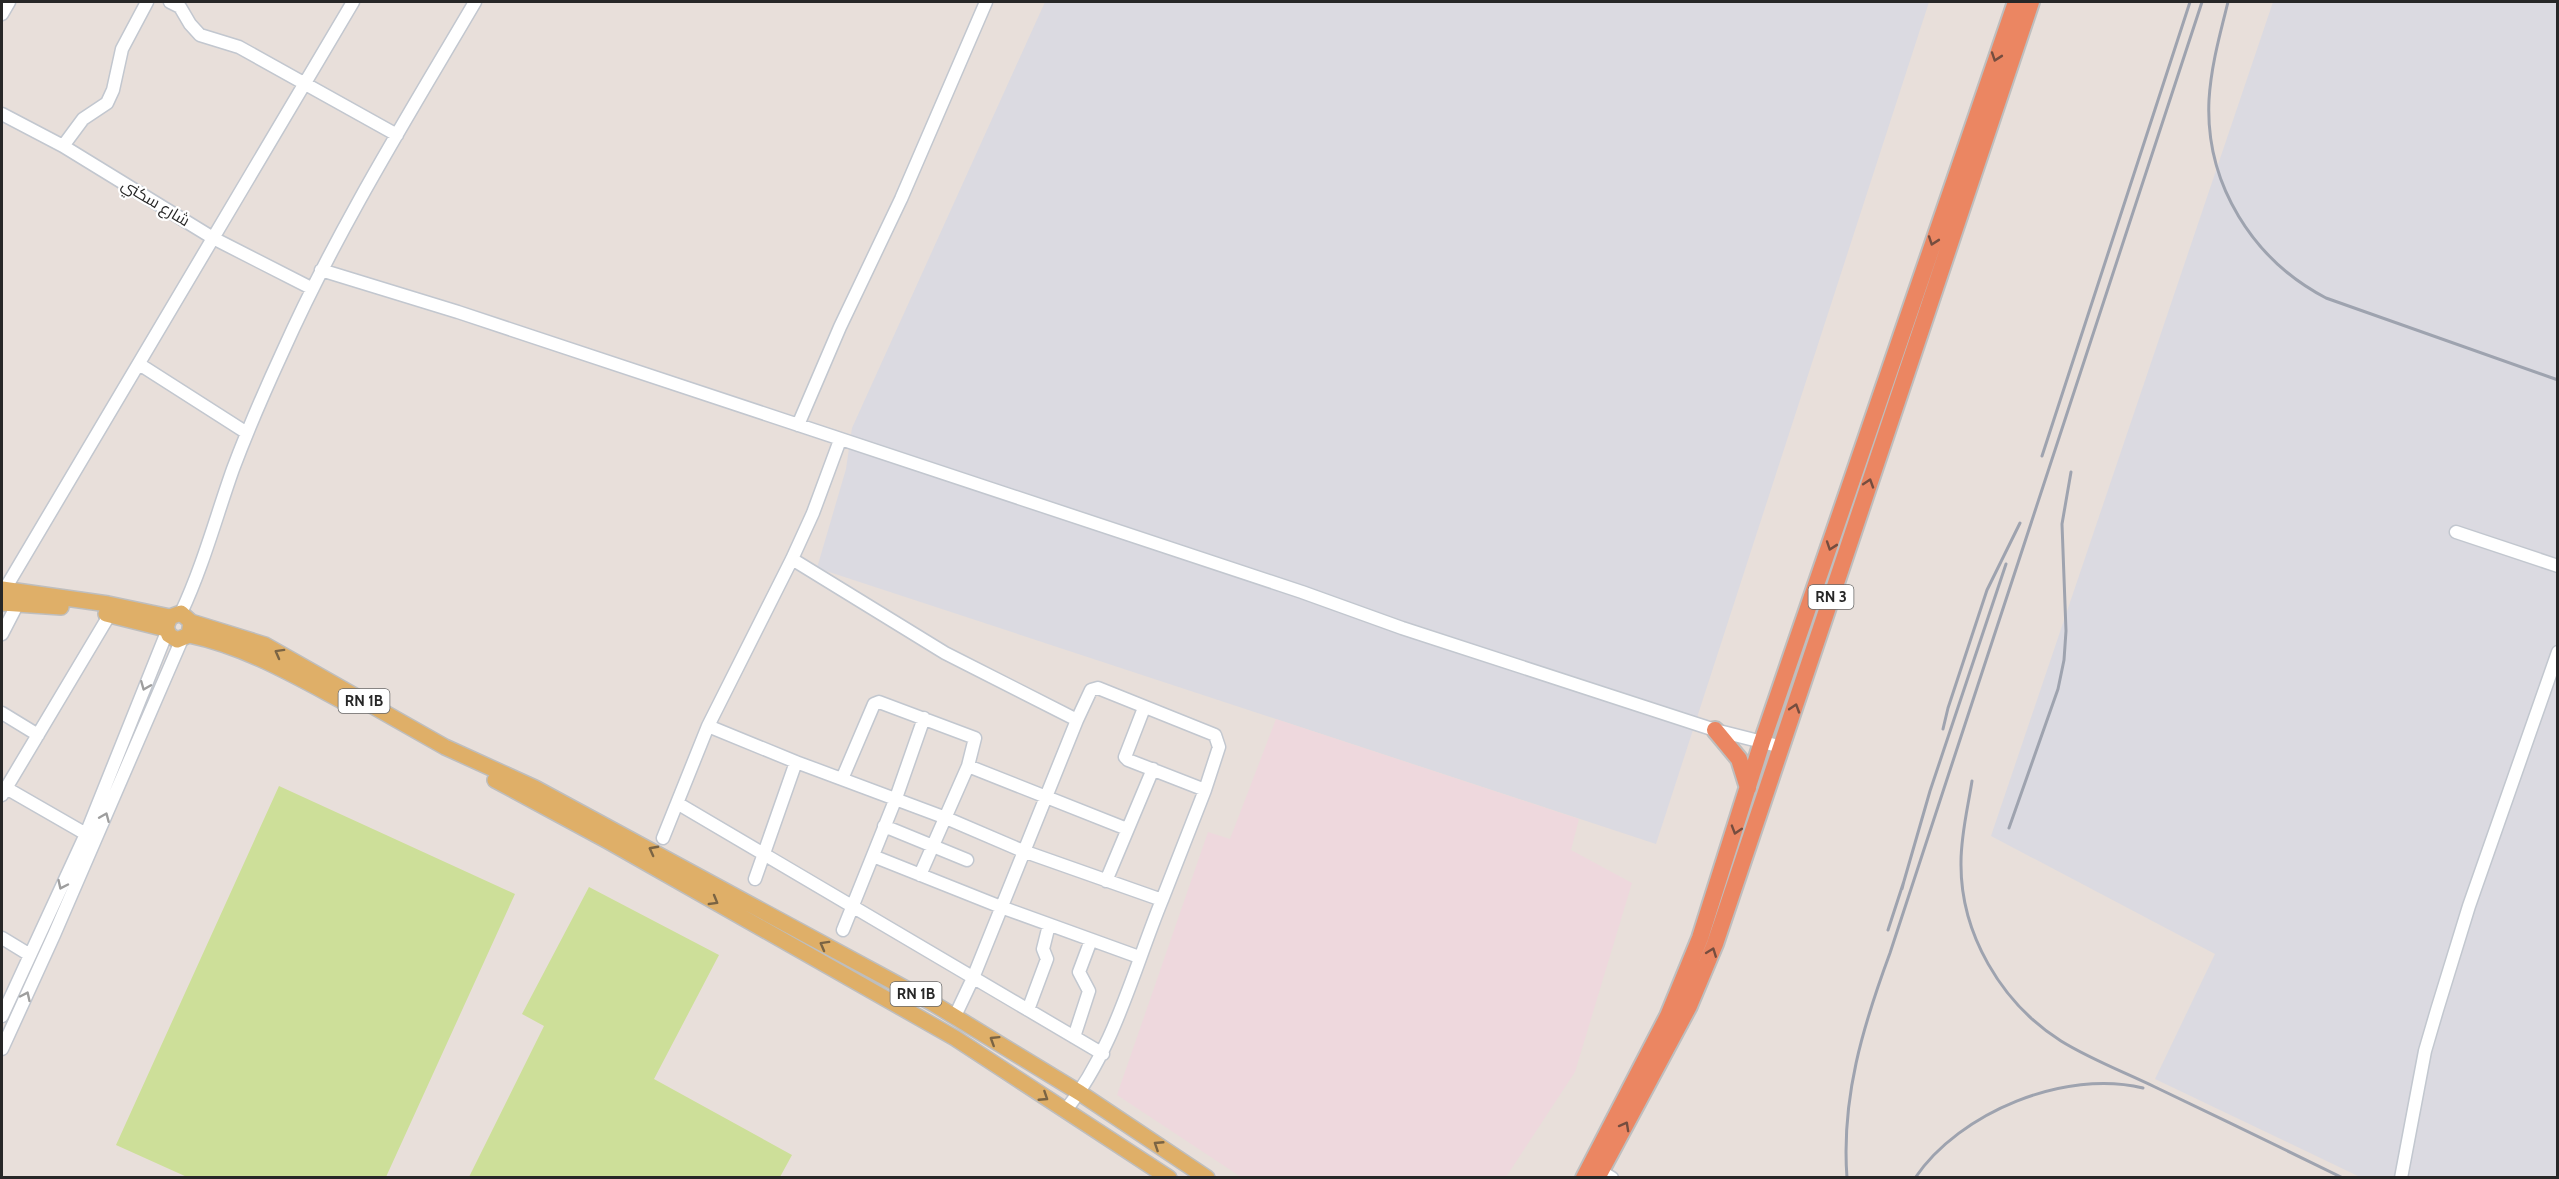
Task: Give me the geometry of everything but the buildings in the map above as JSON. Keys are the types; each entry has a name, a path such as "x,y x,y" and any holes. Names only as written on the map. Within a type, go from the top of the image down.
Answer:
{"highway":[{"name":"RN 3","path":"1597,1174 1673,1037 1700,982 1782,747 1854,504 2016,2"},
{"name":"RN 3","path":"1597,1174 1684,980 1719,883 1762,742 1854,504 2031,2"},
{"path":"1715,730 1739,759 1748,790"}],"main road":[{"name":"RN 1B","path":"3,594 18,603 110,614 265,645 445,747 955,1016 1080,1093 1207,1178"},
{"name":"RN 1B","path":"3,594 108,604 178,627"},
{"name":"RN 1B","path":"611,836 955,1038 1169,1178"}],"street":[{"path":"2,14 9,2"},
{"path":"63,146 83,119 106,103 113,90 122,49 147,2"},
{"path":"170,2 180,7 200,35 239,47 397,135"},
{"path":"3,594 353,2"},
{"path":"2,1049 58,926 178,627 207,551 233,469 311,288 475,2"},
{"path":"798,425 840,327 901,199 986,2"},
{"name":"شارع سكني","path":"2,114 63,146 213,238 311,288"},
{"path":"321,270 458,312 1715,730 1782,747"},
{"path":"138,364 247,434"},
{"path":"663,838 708,726 813,513 840,440"},
{"path":"2456,532 2558,566"},
{"path":"792,559 945,653 1077,720"},
{"path":"2,634 18,603"},
{"path":"86,834 4,791 110,614"},
{"path":"2,1015 178,627"},
{"path":"2401,1178 2423,1061 2437,1010 2469,906 2558,652"},
{"path":"955,1016 973,978 1044,797 1091,690 1094,688 1215,735 1219,747 1205,790 1103,1054 1080,1093 1065,1111"},
{"path":"842,779 876,703 881,702 975,738 968,766 920,874"},
{"path":"1144,708 1125,757 1205,790"},
{"path":"2,713 38,735"},
{"path":"843,930 896,798 924,718"},
{"path":"708,726 796,762 896,798 1023,851 1162,900"},
{"path":"754,879 796,762"},
{"path":"968,766 1127,829"},
{"path":"1106,881 1153,769"},
{"path":"677,803 1103,1054"},
{"path":"884,826 967,860"},
{"path":"873,856 1001,907 1139,957"},
{"path":"1028,1010 1047,960 1043,949 1049,925"},
{"path":"2,938 30,955"},
{"path":"1074,1037 1089,991 1079,972 1091,940"}],"shaded area":[{"path":"1045,2 1929,2 1656,844 817,568 846,469 852,428"},
{"path":"2273,2 2557,2 2557,1177 2360,1177 2155,1079 2215,954 1991,836"},
{"path":"1276,719 1579,819 1571,850 1632,883 1575,1072 1506,1177 1241,1177 1117,1095 1208,832 1230,839"}],"green space":[{"path":"279,786 515,894 386,1177 187,1177 116,1145"},
{"path":"589,887 719,955 654,1079 792,1155 780,1177 469,1177 544,1026 522,1014"}],"railway":[{"path":"2042,456 2190,2"},
{"path":"1847,1178 1847,1119 1856,1063 1871,1008 2202,2"},
{"path":"2228,2 2212,75 2209,100 2210,131 2215,161 2225,190 2256,241 2276,263 2300,282 2326,298 2558,380"},
{"path":"2009,828 2058,689 2064,660 2066,631 2062,524 2071,472"},
{"path":"1943,729 1987,590 2020,523"},
{"path":"1904,881 1930,791 2006,564"},
{"path":"1972,781 1961,852 1963,889 1968,915 1976,940 1988,964 2020,1007 2039,1025 2084,1054 2343,1178"},
{"path":"1888,930 1904,881 1902,889"},
{"path":"1915,1178 1935,1154 1959,1133 1986,1116 2017,1101 2048,1091 2081,1085 2113,1084 2143,1088"}]}
